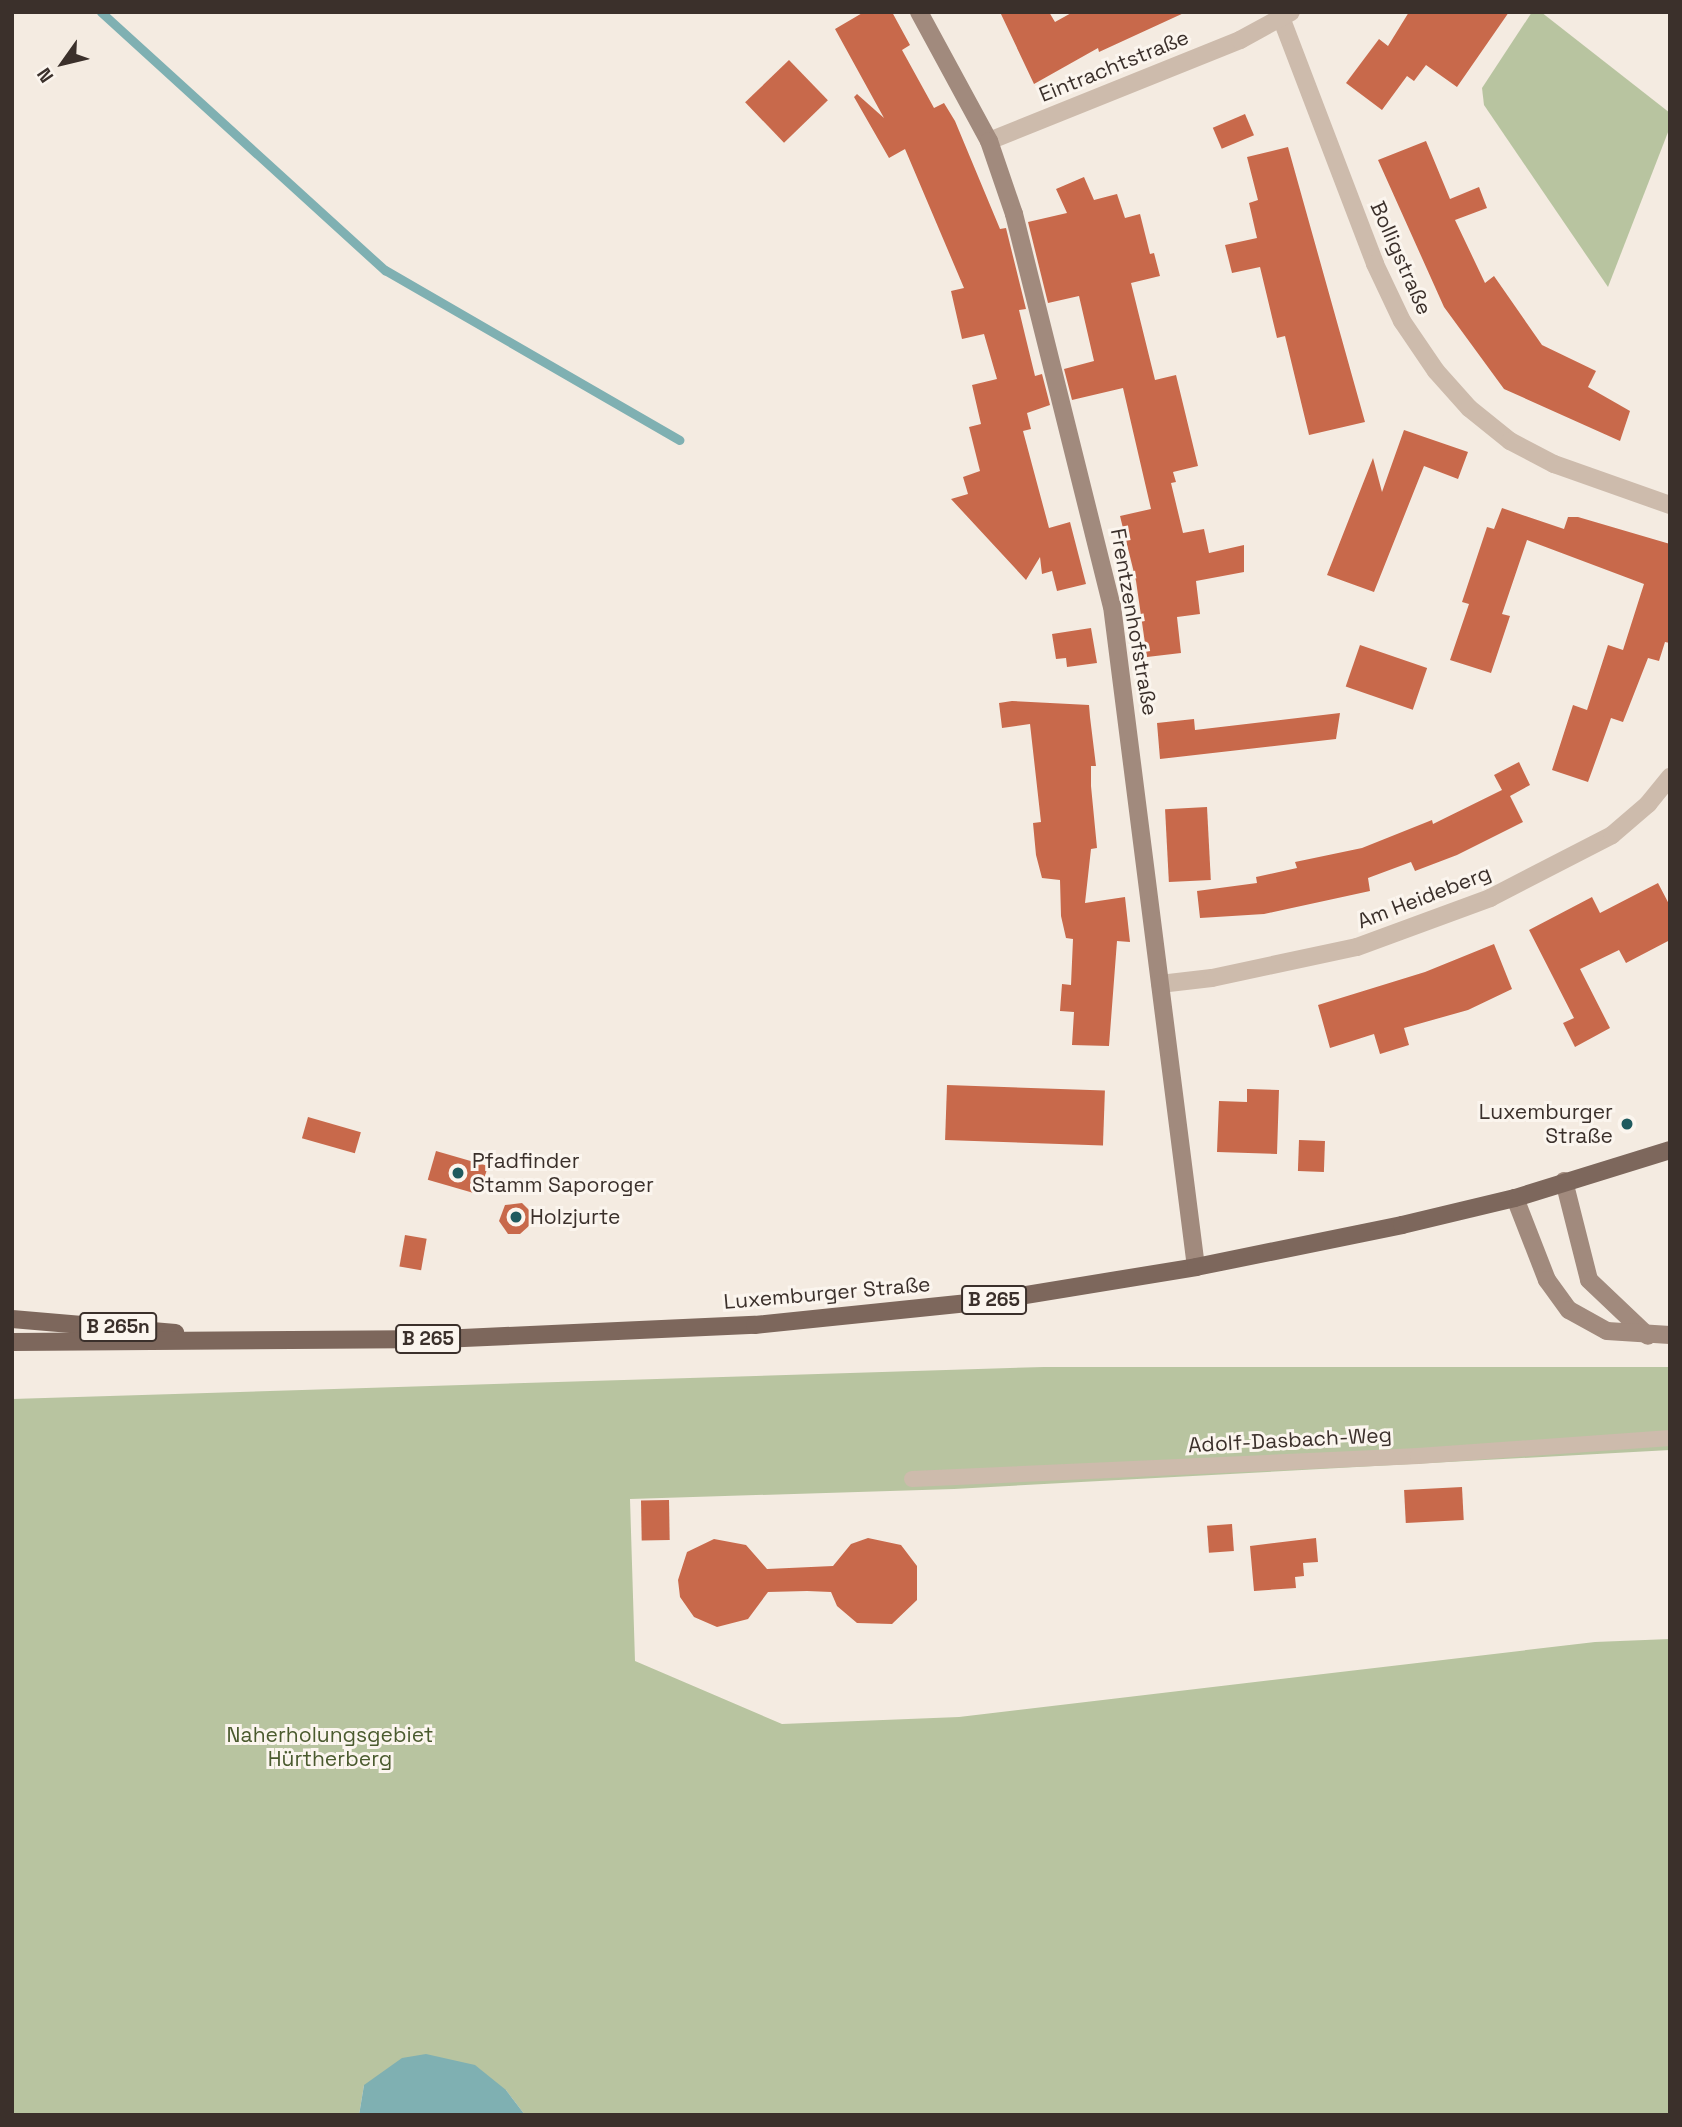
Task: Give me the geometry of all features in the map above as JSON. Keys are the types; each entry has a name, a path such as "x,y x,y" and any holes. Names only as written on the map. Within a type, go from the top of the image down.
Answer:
{"main road":[{"name":"Luxemburger Straße","path":"224,1340 441,1339 755,1325 995,1300 1196,1268 1515,1198 1670,1150"},
{"name":"B 265n","path":"12,1319 224,1340"},
{"name":"B 265n","path":"12,1342 224,1340"}],"street":[{"name":"Frentzenhofstraße","path":"919,12 989,141 1014,214 1112,606 1196,1268"},
{"name":"Eintrachtstraße","path":"989,141 1287,16"},
{"name":"Bolligstraße","path":"1287,16 1375,264 1402,321 1436,370 1469,408 1510,441 1554,464 1670,505"},
{"name":"Am Heideberg","path":"1160,984 1212,978 1357,947 1490,898 1612,835 1648,804 1670,777"},
{"path":"1564,1181 1589,1280 1648,1336"},
{"path":"1515,1198 1547,1280 1562,1303 1606,1331 1648,1336 1670,1335"}],"lane":[{"name":"Adolf-Dasbach-Weg","path":"912,1479 1418,1456 1670,1438"}],"green space":[{"path":"1532,12 1541,12 1670,113 1670,127 1608,287 1484,105 1482,88"},
{"name":"Naherholungsgebiet Hürtherberg","path":"1044,1367 1670,1367 1670,1450 954,1489 630,1499 635,1661 782,1724 959,1717 1595,1642 1670,1639 1670,2115 525,2115 506,2090 364,2085 359,2115 12,2115 12,1399"}],"water":[{"path":"426,2054 475,2065 506,2090 525,2115 359,2115 364,2085 402,2058"}],"building":[{"path":"864,12 892,12 910,45 902,50 934,108 944,103 955,121 1000,229 1006,228 1026,309 1019,310 1035,376 1042,374 1050,405 1027,413 1031,429 1023,431 1049,528 1070,522 1086,584 1057,591 1052,571 1042,574 1040,557 1026,580 951,499 968,494 963,477 980,471 969,427 981,424 972,385 997,379 984,334 962,339 951,291 964,288 905,149 889,158 854,97 857,94 884,118 835,29"},
{"path":"1000,12 1049,12 1055,22 1073,12 1186,12 1099,52 1098,48 1034,84"},
{"path":"1409,12 1509,12 1457,87 1426,65 1414,81 1407,76 1382,110 1346,83 1379,39 1388,46"},
{"path":"789,60 828,100 784,143 745,102"},
{"path":"1245,114 1254,135 1222,149 1213,128"},
{"path":"1426,141 1450,199 1479,187 1487,208 1455,220 1485,283 1494,276 1542,345 1596,371 1588,387 1630,411 1620,441 1504,389 1444,307 1378,160"},
{"path":"1288,147 1365,422 1309,435 1285,336 1277,338 1260,267 1232,273 1225,245 1257,238 1249,203 1258,200 1247,157"},
{"path":"1084,177 1094,200 1117,194 1125,218 1140,214 1150,254 1154,253 1160,276 1131,283 1155,380 1176,375 1198,466 1173,472 1176,482 1171,483 1183,533 1204,529 1209,553 1244,545 1244,572 1196,581 1200,614 1177,617 1181,653 1147,657 1136,581 1120,516 1151,509 1123,388 1072,400 1064,369 1094,361 1079,296 1048,303 1028,222 1067,213 1056,189"},
{"path":"1404,430 1468,452 1458,479 1424,466 1374,592 1327,575 1373,458 1382,492"},
{"path":"1502,508 1564,529 1568,517 1578,517 1670,544 1670,643 1665,642 1659,661 1648,658 1623,722 1611,718 1588,782 1552,770 1573,705 1587,710 1608,645 1623,650 1644,584 1527,540 1502,614 1510,616 1491,673 1450,660 1469,604 1462,602 1487,527 1494,529"},
{"path":"1091,628 1097,663 1067,667 1066,658 1056,659 1052,634"},
{"path":"1360,645 1427,668 1413,710 1346,687"},
{"path":"1012,701 1089,705 1096,766 1091,766 1091,786 1097,848 1091,849 1085,903 1125,897 1130,942 1117,941 1109,1046 1072,1045 1074,1012 1060,1011 1062,984 1071,985 1073,939 1066,938 1061,916 1060,880 1042,878 1036,855 1033,823 1041,822 1030,724 1002,728 999,703"},
{"path":"1340,713 1336,739 1160,759 1157,723 1194,719 1195,730"},
{"path":"1519,762 1530,785 1510,796 1523,822 1457,855 1415,871 1411,862 1368,878 1370,891 1264,914 1200,918 1197,891 1257,883 1256,877 1297,868 1295,862 1362,848 1432,820 1433,824 1502,790 1494,775"},
{"path":"1207,807 1211,880 1169,882 1165,809"},
{"path":"1658,883 1670,906 1670,940 1626,963 1619,950 1580,969 1610,1028 1575,1047 1563,1023 1574,1018 1529,930 1592,897 1600,913"},
{"path":"1494,944 1512,989 1468,1010 1404,1028 1409,1045 1380,1054 1374,1034 1330,1048 1318,1005 1425,972"},
{"path":"947,1085 1105,1091 1103,1145 945,1140"},
{"path":"1247,1089 1279,1090 1277,1154 1217,1152 1219,1101 1247,1102"},
{"path":"308,1117 361,1132 355,1153 302,1138"},
{"path":"1299,1140 1325,1141 1324,1172 1298,1171"},
{"name":"Pfadfinder Stamm Saporoger","path":"436,1151 488,1166 480,1195 428,1180"},
{"name":"Holzjurte","path":"522,1203 531,1212 530,1225 520,1234 508,1234 499,1221 505,1205"},
{"path":"405,1235 427,1239 421,1270 399,1267"},
{"path":"1462,1487 1464,1520 1406,1523 1404,1490"},
{"path":"641,1500 669,1500 670,1540 642,1540"},
{"path":"1232,1524 1234,1551 1209,1553 1207,1526"},
{"path":"868,1538 901,1545 917,1566 917,1600 892,1624 857,1623 837,1606 831,1592 807,1591 768,1592 748,1619 717,1627 694,1617 680,1597 678,1580 687,1552 714,1539 746,1545 767,1569 833,1566 851,1544"},
{"path":"1316,1538 1318,1562 1303,1563 1304,1576 1295,1577 1296,1588 1254,1591 1250,1546"}],"waterway":[{"path":"101,12 385,270 679,440"}],"place":[{"name":"Luxemburger Straße","path":"1627,1124"},
{"name":"Pfadfinder Stamm Saporoger","path":"458,1173"},
{"name":"Holzjurte","path":"516,1217"}]}
